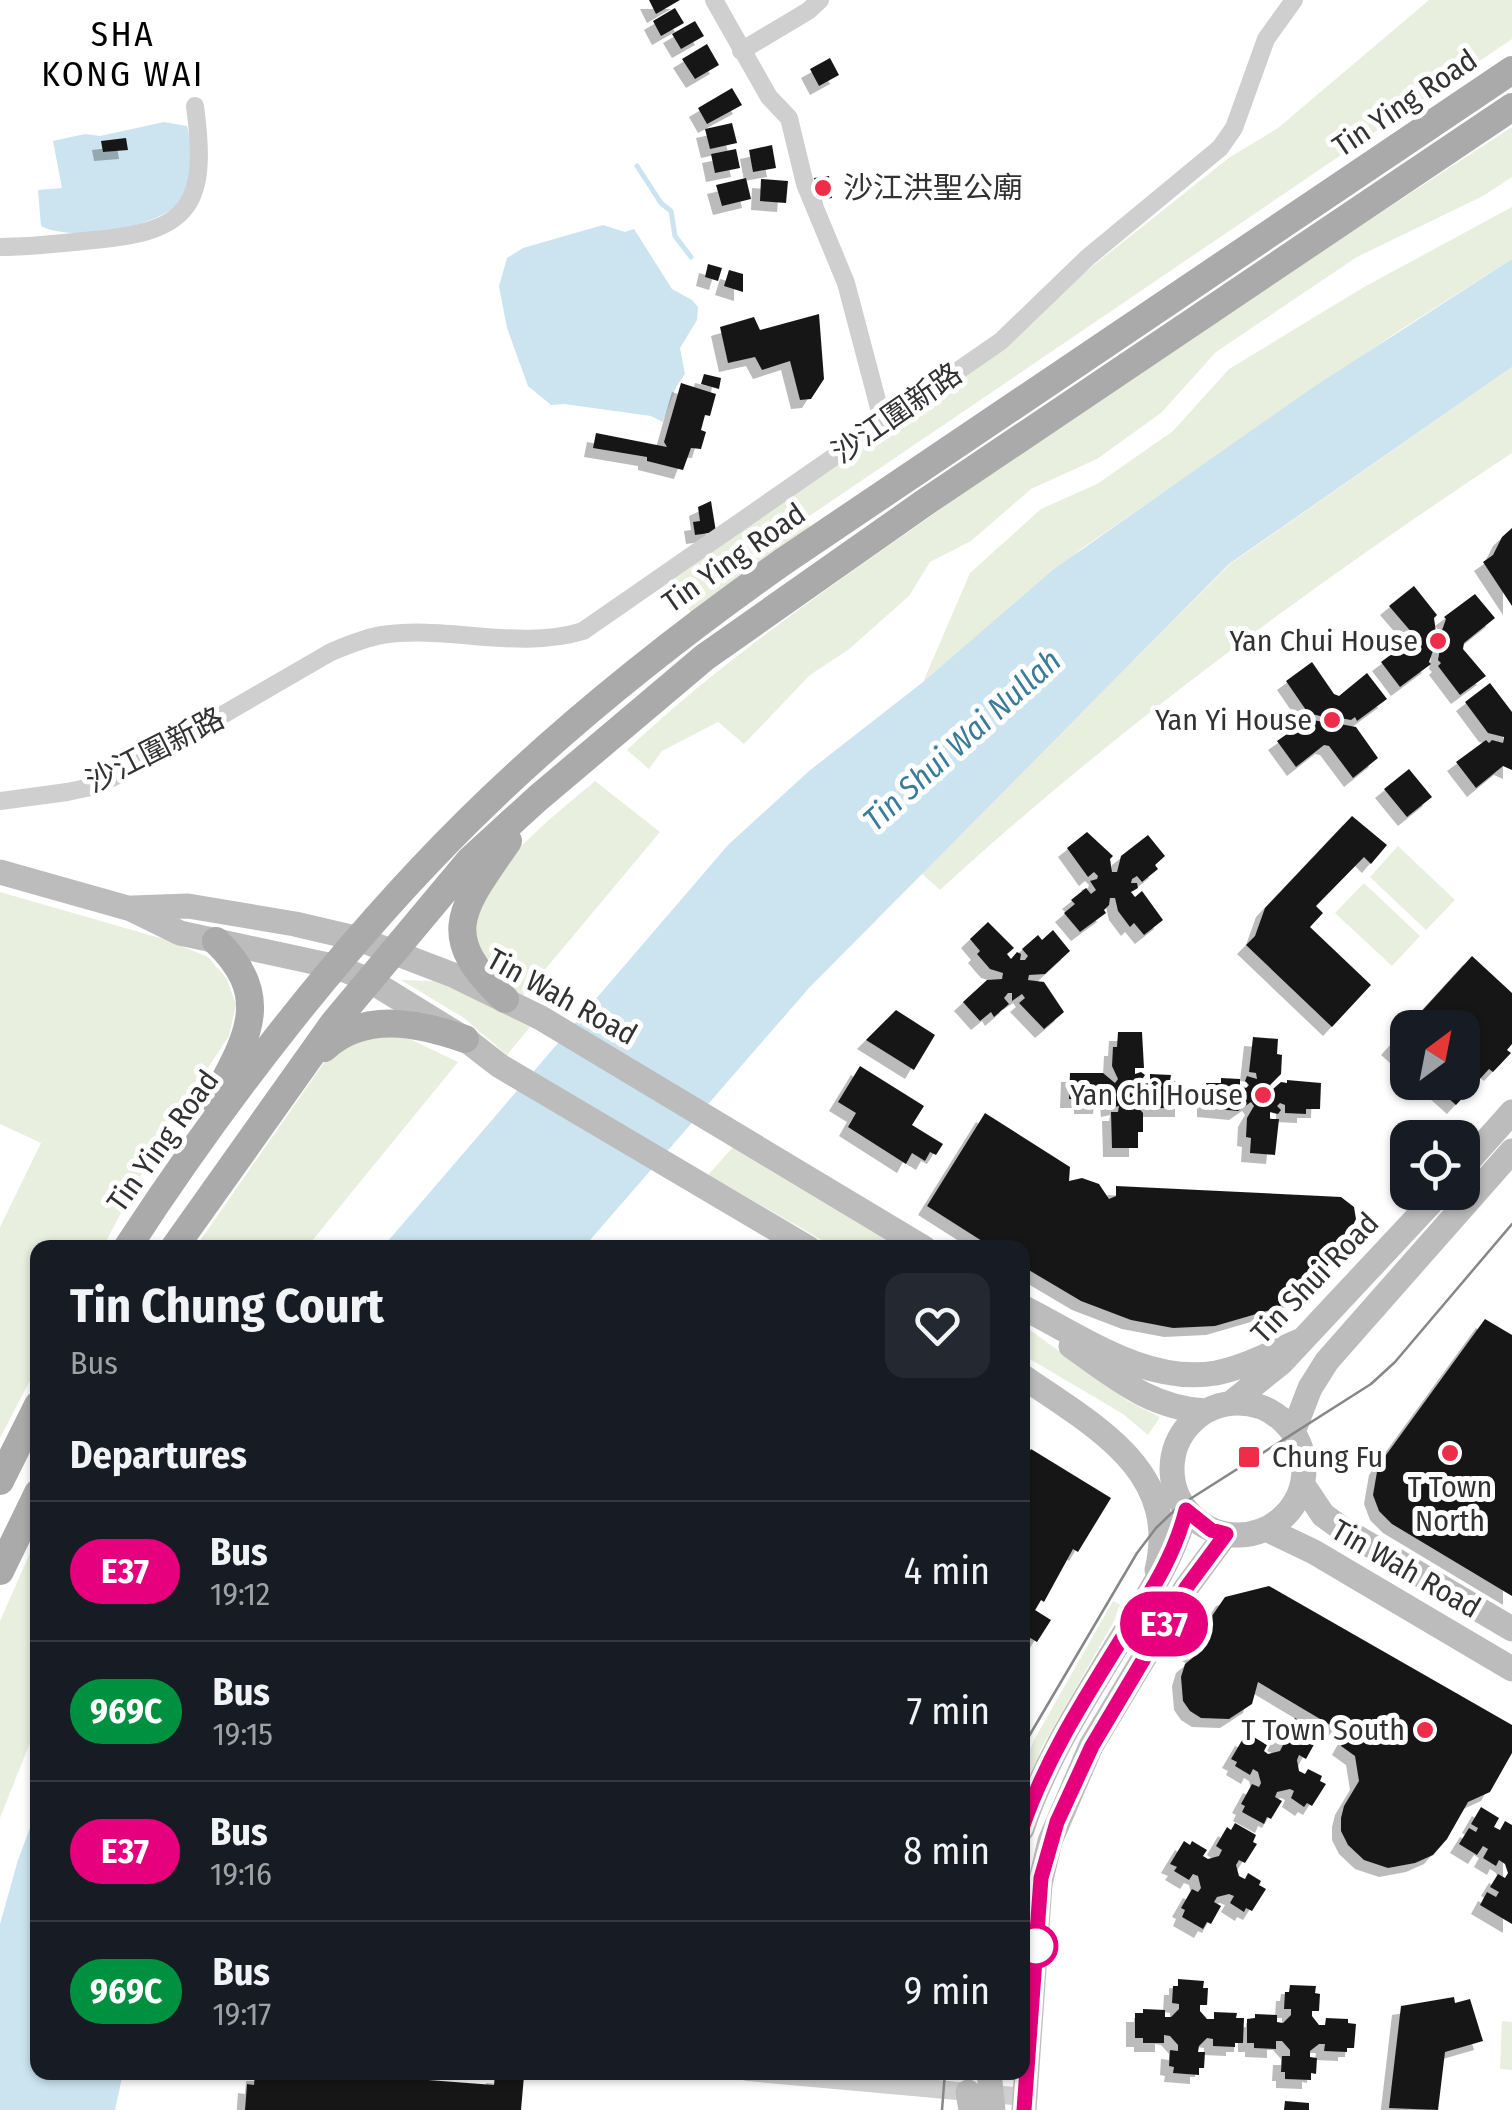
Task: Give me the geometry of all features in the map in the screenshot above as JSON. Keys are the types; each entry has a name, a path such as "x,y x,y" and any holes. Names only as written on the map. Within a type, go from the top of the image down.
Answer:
{"main road":[{"name":"Tin Ying Road","path":"132,1240 173,1178 360,939 502,789 592,708 685,632 784,561 1512,70"},
{"name":"Tin Ying Road","path":"180,1240 369,980 470,860 538,798 706,657 924,503 1512,106"},
{"path":"505,999 468,959 462,945 462,928 482,879 538,798"},
{"name":"Tin Wah Road","path":"0,872 131,908 180,933 336,967 369,980 465,1039 500,1066 794,1240"},
{"name":"Tin Wah Road","path":"131,908 188,906 360,939 394,950 541,1018 911,1240"},
{"path":"173,1178 250,1026 248,988 231,955 216,941"},
{"path":"298,1073 333,1040 371,1025 407,1024 465,1039"},
{"path":"1480,1148 1512,1112"},
{"name":"Tin Shui Road","path":"1293,1432 1303,1402 1327,1361 1512,1150"},
{"name":"Tin Shui Road","path":"1231,1403 1281,1363 1424,1210"},
{"path":"1030,1313 1140,1366 1180,1375 1237,1367 1302,1340"},
{"path":"1030,1315 1134,1391 1179,1410 1206,1411"},
{"path":"1030,1377 1116,1425 1149,1455 1180,1499 1211,1530 1240,1535 1266,1529 1295,1503 1302,1484 1300,1448 1293,1432 1284,1421 1259,1406 1231,1403 1191,1421 1180,1436 1171,1470 1180,1499 1174,1552 1062,1734 1030,1807"},
{"path":"1030,1379 1119,1445 1143,1475 1160,1528 1158,1564 1146,1598"},
{"path":"0,1481 30,1421"},
{"name":"Tin Wah Road","path":"1302,1484 1323,1515 1512,1630"},
{"path":"0,1571 30,1509"},
{"name":"Tin Wah Road","path":"1266,1529 1314,1552 1512,1669"},
{"path":"1030,1915 1057,1822 1092,1746 1186,1588 1226,1534"},
{"path":"1030,2031 1040,1884"}],"street":[{"path":"714,0 769,97 789,118 805,184 846,283 883,423"},
{"path":"741,51 820,0"},
{"name":"沙江圍新路","path":"0,801 96,786 331,652 361,640 410,633 542,639 583,631 1001,341 1087,258 1220,148 1246,98 1266,40 1294,0"},
{"path":"0,247 136,236 171,223 187,206 196,174 195,106"},
{"path":"825,2080 1025,2104"}],"green space":[{"path":"1429,0 1512,0 1512,39 805,519 812,529 691,613 672,581 886,430 1230,157 1278,128"},
{"path":"1512,127 1512,177 1483,196 1357,257 1216,352 1161,413 1097,459 1031,489 971,541 930,562 909,596 848,650 810,675 744,744 718,722 662,751 649,769 627,750 702,684 863,564 1156,361"},
{"path":"1512,207 1512,259 1397,332 1081,549 923,682 970,573 1041,509 1097,484 1173,431 1229,369 1364,287"},
{"path":"1512,367 1512,453 1363,554 1217,661 1076,772 940,890 921,873 1230,564"},
{"path":"595,781 660,832 522,997 483,963 473,940 474,915 482,896 509,860"},
{"path":"1398,846 1455,900 1426,930 1370,877"},
{"path":"1364,883 1420,936 1392,966 1335,913"},
{"path":"0,892 167,940 208,957 227,979 236,1005 229,1036 159,1141 107,1240 30,1240 30,1380 0,1438 0,1227 41,1143 0,1124"},
{"path":"401,980 434,981 530,1027 507,1055 464,1018"},
{"path":"386,1033 412,1040 458,1062 313,1240 201,1240 325,1061 339,1047"},
{"path":"733,1147 889,1240 822,1240 708,1175"},
{"path":"1030,1330 1128,1401 1160,1417 1148,1435 1123,1414 1030,1359"},
{"path":"30,1553 30,1743 0,1818 0,1621"},
{"path":"1113,1601 1123,1606 1043,1745 1030,1776 1034,1740"},
{"path":"1502,2021 1512,2022 1512,2070 1500,2069"}],"water":[{"path":"164,122 187,126 190,142 190,179 185,195 175,207 140,224 118,229 74,233 41,226 38,190 62,188 53,141 85,134 100,136"},
{"path":"603,225 625,232 634,229 672,289 698,307 697,320 680,348 685,374 663,422 651,416 551,405 528,386 507,328 499,286 507,258 523,248"},
{"name":"Tin Shui Wai Nullah","path":"1512,259 1512,367 1229,564 809,988 590,1240 389,1240 728,845 809,771 923,682 1054,569 1312,388"},
{"path":"30,1828 30,2080 121,2080 115,2110 0,2110 0,1924"}],"building":[{"path":"649,0 680,0 656,14"},
{"path":"675,8 684,23 661,36 653,21"},
{"path":"695,21 704,36 681,49 672,34"},
{"path":"707,44 719,65 695,79 682,59"},
{"path":"830,58 839,75 819,86 810,69"},
{"path":"732,88 742,105 707,124 698,108"},
{"path":"732,123 737,143 710,149 705,129"},
{"path":"126,138 128,150 103,152 101,141"},
{"path":"772,145 776,168 753,172 749,150"},
{"path":"736,149 740,168 715,173 711,154"},
{"name":"沙江洪聖公廟","path":"829,176 832,198 818,200 814,178"},
{"path":"746,178 751,199 722,206 716,185"},
{"path":"761,179 788,181 786,203 760,201"},
{"path":"708,264 722,268 718,281 705,277"},
{"path":"729,270 743,274 743,292 724,286"},
{"path":"819,314 824,379 811,399 800,400 790,361 762,370 755,357 728,363 720,327 754,317 760,330"},
{"path":"704,374 721,378 719,389 701,384"},
{"path":"681,383 716,394 710,416 705,415 701,449 691,448 683,470 647,461 647,457 593,448 596,433 667,447 664,442"},
{"path":"711,501 716,532 695,535 693,522 700,521 698,507"},
{"path":"1512,528 1512,606 1483,562 1493,555"},
{"name":"Yan Chui House","path":"1414,586 1437,615 1436,632 1441,633 1444,617 1475,594 1495,618 1464,643 1463,649 1486,676 1460,695 1438,666 1440,649 1434,648 1431,664 1400,687 1381,662 1412,639 1413,634 1389,606"},
{"name":"Yan Yi House","path":"1312,662 1334,694 1339,696 1367,673 1387,699 1357,721 1355,717 1340,718 1340,724 1356,727 1378,758 1353,778 1329,746 1324,745 1296,767 1277,741 1307,720 1323,722 1324,717 1308,713 1286,681"},
{"path":"1490,683 1512,712 1512,770 1503,766 1476,788 1456,762 1486,740 1503,743 1504,737 1488,733 1465,702"},
{"path":"1409,769 1432,797 1407,817 1384,789"},
{"path":"1352,816 1387,845 1371,864 1364,857 1316,906 1323,913 1310,927 1371,985 1332,1027 1246,945 1255,936 1265,908"},
{"path":"1087,832 1113,856 1112,872 1117,872 1121,856 1148,835 1165,856 1155,865 1158,869 1142,882 1137,876 1132,879 1131,883 1137,883 1138,888 1131,892 1135,897 1142,891 1163,920 1144,935 1134,923 1130,927 1118,911 1115,898 1110,898 1106,913 1080,932 1064,913 1075,904 1071,900 1086,888 1091,894 1096,890 1090,881 1098,876 1094,872 1088,877 1067,848"},
{"path":"988,922 1014,948 1007,954 1011,959 1017,952 1021,954 1020,960 1025,960 1028,956 1022,949 1038,935 1042,940 1053,930 1070,951 1045,974 1029,975 1028,980 1044,982 1064,1012 1044,1029 1019,1003 1025,998 1022,994 1012,1001 1012,993 1008,993 1004,998 1009,1004 994,1017 991,1012 980,1021 963,1002 987,980 1002,979 1003,973 990,969 970,939"},
{"path":"1472,956 1512,993 1512,1044 1507,1050 1511,1053 1493,1072 1489,1069 1480,1079 1480,1010 1423,1010"},
{"path":"896,1010 935,1035 914,1070 866,1040"},
{"path":"1118,1032 1142,1032 1144,1068 1135,1068 1135,1074 1145,1075 1141,1081 1144,1084 1150,1083 1150,1074 1171,1075 1170,1081 1184,1081 1184,1108 1149,1108 1136,1098 1133,1101 1143,1113 1138,1148 1112,1148 1111,1112 1118,1112 1119,1106 1110,1108 1109,1097 1103,1097 1102,1105 1083,1105 1083,1099 1069,1099 1070,1073 1103,1073 1115,1083 1118,1079 1112,1066"},
{"name":"Yan Chi House","path":"1253,1037 1278,1039 1281,1074 1270,1085 1273,1089 1287,1080 1321,1083 1320,1109 1306,1109 1306,1114 1285,1113 1285,1105 1280,1103 1278,1114 1270,1112 1270,1119 1279,1119 1275,1155 1250,1153 1251,1138 1246,1137 1247,1118 1254,1106 1251,1102 1238,1111 1206,1108 1206,1083 1221,1083 1221,1078 1240,1079 1240,1087 1246,1088 1247,1076 1257,1079 1256,1073 1249,1072"},
{"path":"860,1066 924,1106 912,1125 943,1144 936,1155 930,1152 925,1161 912,1153 906,1164 848,1127 856,1113 838,1102"},
{"path":"985,1113 1070,1167 1069,1181 1082,1178 1099,1184 1109,1199 1116,1196 1116,1186 1341,1197 1354,1207 1356,1219 1321,1275 1307,1290 1277,1308 1215,1326 1173,1328 1131,1320 1081,1301 1030,1271 1030,1240 980,1240 927,1206"},
{"name":"T Town North","path":"1485,1319 1512,1335 1512,1596 1392,1524 1379,1511 1373,1495 1378,1466"},
{"path":"1030,1451 1111,1498 1078,1552 1073,1549 1044,1602 1041,1600 1035,1610 1051,1620 1037,1642 1030,1638"},
{"name":"T Town South","path":"1269,1586 1512,1725 1512,1753 1490,1792 1468,1802 1433,1855 1388,1868 1364,1860 1348,1845 1341,1831 1341,1818 1359,1781 1355,1756 1341,1746 1347,1735 1258,1682 1252,1704 1229,1719 1201,1718 1183,1701 1181,1677 1185,1664 1196,1655 1189,1647 1202,1627 1225,1597"},
{"path":"1295,1718 1316,1731 1313,1737 1317,1739 1306,1759 1299,1755 1299,1771 1305,1774 1308,1769 1322,1776 1320,1781 1326,1784 1312,1806 1307,1803 1304,1807 1291,1798 1294,1791 1290,1789 1277,1792 1275,1797 1282,1801 1264,1824 1242,1812 1245,1806 1241,1804 1252,1784 1259,1787 1258,1772 1253,1769 1250,1775 1231,1759 1244,1737 1250,1740 1252,1736 1267,1745 1264,1751 1268,1754 1280,1751 1283,1745 1276,1742 1287,1722 1291,1725"},
{"path":"1481,1807 1499,1818 1494,1827 1500,1830 1505,1821 1512,1825 1512,1924 1480,1905 1487,1892 1496,1897 1499,1892 1490,1887 1498,1874 1505,1878 1505,1864 1499,1860 1496,1866 1483,1858 1488,1849 1483,1846 1477,1855 1459,1844 1469,1828 1476,1832 1478,1828 1471,1824"},
{"path":"1235,1823 1256,1835 1253,1842 1257,1844 1245,1863 1239,1860 1236,1865 1239,1876 1245,1879 1248,1873 1266,1889 1252,1911 1246,1908 1244,1912 1230,1903 1234,1896 1229,1894 1217,1897 1214,1902 1221,1906 1211,1924 1207,1922 1203,1929 1182,1917 1185,1910 1181,1908 1192,1889 1198,1892 1201,1888 1198,1876 1193,1874 1189,1880 1170,1864 1184,1841 1207,1850 1203,1856 1208,1859 1219,1856 1222,1850 1216,1846 1227,1827 1231,1830"},
{"path":"1178,1979 1204,1981 1203,1988 1208,1988 1207,2005 1200,2005 1200,2011 1207,2019 1214,2019 1214,2012 1237,2013 1236,2018 1244,2018 1243,2043 1235,2043 1235,2047 1213,2046 1213,2039 1207,2038 1199,2046 1198,2052 1205,2052 1204,2068 1199,2068 1199,2075 1173,2073 1174,2067 1169,2066 1170,2050 1178,2051 1178,2045 1170,2036 1164,2035 1164,2043 1143,2043 1143,2038 1135,2038 1135,2013 1143,2013 1143,2009 1165,2010 1165,2017 1171,2017 1179,2009 1179,2004 1172,2003 1173,1986 1178,1986"},
{"path":"1290,1985 1316,1986 1315,1993 1320,1994 1319,2011 1312,2011 1312,2016 1319,2025 1325,2025 1326,2018 1348,2019 1348,2023 1356,2024 1354,2048 1347,2048 1347,2052 1324,2051 1325,2044 1319,2044 1310,2051 1310,2057 1317,2058 1316,2074 1311,2073 1311,2080 1285,2079 1285,2072 1281,2072 1282,2056 1290,2056 1290,2050 1282,2041 1276,2041 1276,2049 1254,2048 1254,2043 1247,2043 1247,2019 1255,2018 1255,2014 1277,2015 1277,2022 1283,2023 1291,2015 1291,2009 1284,2009 1285,1992 1289,1992"},
{"path":"1454,1997 1455,2003 1470,1999 1483,2041 1445,2052 1438,2110 1389,2108 1401,2006"},
{"path":"254,2080 428,2080 494,2085 494,2080 524,2080 521,2110 245,2110 247,2084 254,2085"},
{"path":"1285,2101 1309,2103 1309,2110 1284,2110"}],"waterway":[{"path":"637,166 661,203 671,211 675,236 691,257"}],"tram line":[{"path":"1030,1734 1137,1553 1156,1528 1179,1506 1371,1384 1395,1362 1512,1224"},
{"path":"942,2110 944,2080"}],"bus line":[{"name":"E37","path":"1030,1805 1062,1734 1166,1568 1186,1510 1211,1530 1226,1534 1186,1588 1073,1781 1050,1841 1041,1878 1030,2028"},
{"name":"E37","path":"1024,2110 1026,2080"}],"place":[{"name":"沙江洪聖公廟","path":"823,188"},
{"name":"Yan Chui House","path":"1438,641"},
{"name":"Yan Yi House","path":"1332,720"},
{"name":"Yan Chi House","path":"1263,1095"},
{"name":"T Town North","path":"1450,1453"},
{"name":"Chung Fu","path":"1249,1457"},
{"name":"T Town South","path":"1425,1730"}],"district":[{"name":"SHA KONG WAI","path":"123,54"}]}
